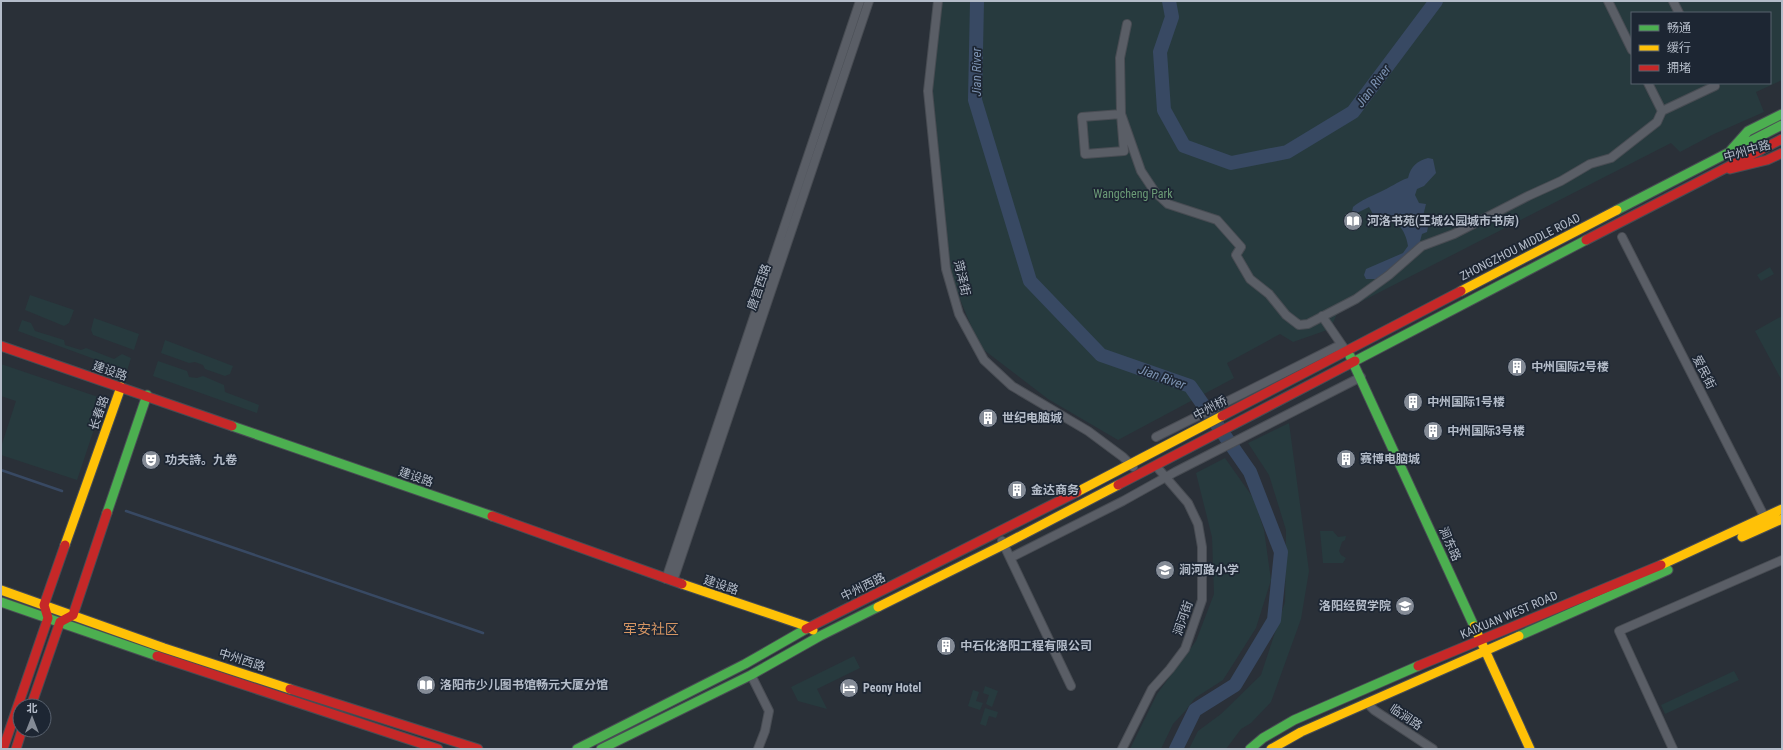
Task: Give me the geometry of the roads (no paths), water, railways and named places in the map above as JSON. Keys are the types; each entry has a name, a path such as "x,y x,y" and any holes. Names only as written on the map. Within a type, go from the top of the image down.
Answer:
{"main road":[{"name":"中州中路","path":"1725,155 1748,131 1782,114"},
{"name":"ZHONGZHOU MIDDLE ROAD","path":"1267,386 1344,352 1782,125"},
{"name":"ZHONGZHOU MIDDLE ROAD","path":"1167,460 1621,221 1782,139"},
{"name":"中州中路","path":"1718,172 1767,160 1782,153"},
{"name":"建设路","path":"1,338 137,384 480,505 670,577"},
{"name":"建设路","path":"1,346 813,625 820,636"},
{"name":"涧东路","path":"1344,352 1352,363 1359,378 1478,640 1525,749"},
{"name":"长春路","path":"44,605 120,387 137,384"},
{"path":"34,698 60,622 73,615 146,395 137,384"},
{"name":"中州桥","path":"1161,448 1267,386"},
{"name":"中州西路","path":"576,749 745,664 813,625 998,533 1161,448"},
{"name":"中州西路","path":"602,749 751,675 820,636 1004,545 1167,460"},
{"name":"KAIXUAN WEST ROAD","path":"1250,749 1262,738 1294,720 1478,640 1682,556 1782,509"},
{"name":"KAIXUAN WEST ROAD","path":"1271,749 1301,732 1782,519"},
{"name":"中州西路","path":"1,590 164,648 478,749"},
{"name":"中州西路","path":"1,602 160,657 438,749"},
{"path":"4,749 48,618 44,605"},
{"name":"涧东路","path":"1483,652 1530,749"},
{"path":"16,749 19,738"}],"street":[{"name":"唐宫西路","path":"670,577 860,1"},
{"name":"唐宫西路","path":"670,577 869,1"},
{"name":"菏泽街","path":"938,1 928,91 946,269 958,314 984,360 1012,386 1088,431 1131,464 1138,475"},
{"path":"1608,1 1631,48"},
{"path":"1673,1 1678,12"},
{"path":"1121,114 1082,117 1085,154 1124,151 1121,114 1120,58 1127,24"},
{"path":"1648,84 1662,111"},
{"path":"1121,114 1141,171 1155,192 1168,204 1217,220 1241,247 1236,255 1250,279 1269,294 1286,315 1299,325 1308,324 1356,299 1389,275 1422,246 1454,234 1528,196 1562,182 1590,164 1611,158 1658,122 1662,111 1715,86 1714,84"},
{"name":"爱民街","path":"1622,236 1765,518"},
{"path":"1322,316 1344,352"},
{"path":"1010,558 1123,501 1165,477 1282,416 1359,378"},
{"path":"1156,436 1267,386"},
{"name":"涧河街","path":"1122,749 1152,689 1185,649 1202,600 1202,547 1198,524 1188,503 1156,466"},
{"path":"998,533 1071,686"},
{"path":"1673,749 1619,630 1782,560"},
{"path":"751,675 769,711 765,731 758,749"},
{"name":"临涧路","path":"1367,703 1374,710 1433,749"}],"water":[{"path":"1428,158 1433,159 1436,173 1424,186 1417,189 1415,195 1419,203 1426,204 1423,216 1428,227 1427,232 1422,234 1419,245 1379,279 1366,279 1364,275 1366,269 1403,253 1408,244 1403,231 1398,224 1390,222 1379,225 1369,207 1351,216 1353,207 1362,200 1408,178 1415,165"}],"waterway":[{"name":"Jian River","path":"977,1 975,100 1030,281 1101,355 1190,386 1250,472 1281,552 1274,620 1235,685 1195,710 1176,749"},
{"name":"Jian River","path":"1169,1 1172,17 1160,52 1164,110 1184,146 1231,163 1287,152 1353,112 1436,1"},
{"path":"1,470 62,491"},
{"path":"126,511 483,633"}],"place":[{"name":"河洛书苑(王城公园城市书房)","path":"1353,221"},
{"name":"中州国际2号楼","path":"1517,367"},
{"name":"中州国际1号楼","path":"1413,402"},
{"name":"世纪电脑城","path":"988,418"},
{"name":"中州国际3号楼","path":"1433,431"},
{"name":"赛博电脑城","path":"1346,459"},
{"name":"功夫詩。九卷","path":"151,460"},
{"name":"金达商务","path":"1017,490"},
{"name":"涧河路小学","path":"1165,570"},
{"name":"洛阳经贸学院","path":"1405,606"},
{"name":"中石化洛阳工程有限公司","path":"946,646"},
{"name":"洛阳市少儿图书馆畅元大厦分馆","path":"426,685"},
{"name":"Peony Hotel","path":"849,688"}],"district":[{"name":"军安社区","path":"651,629"}],"park label":[{"name":"Wangcheng Park","path":"1133,194"}]}
